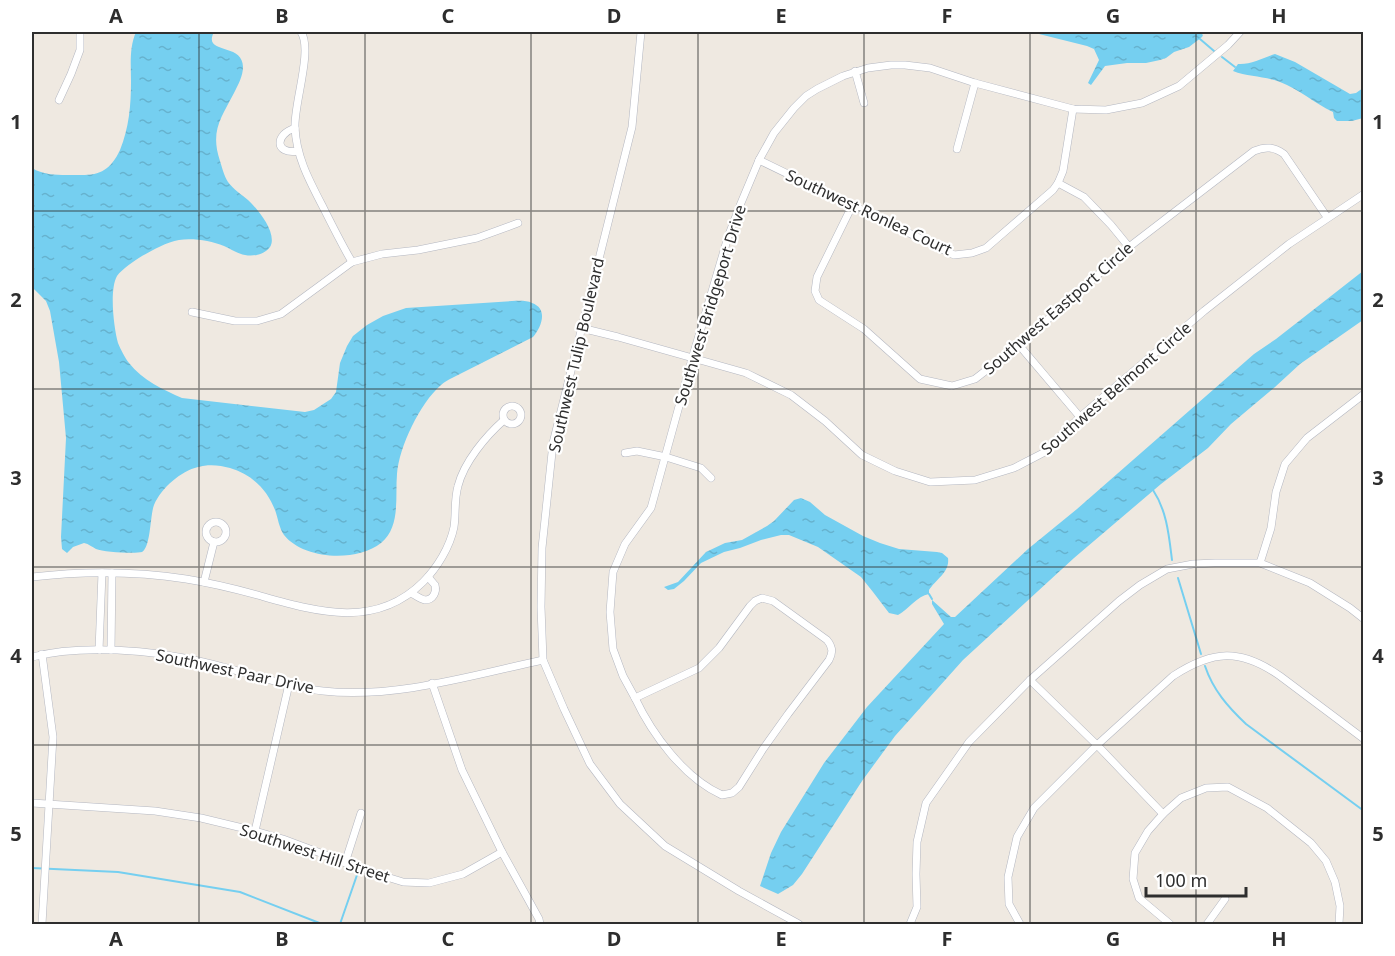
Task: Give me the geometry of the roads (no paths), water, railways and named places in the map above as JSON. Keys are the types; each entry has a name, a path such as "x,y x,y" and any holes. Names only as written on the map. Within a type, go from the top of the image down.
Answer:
{"street":[{"path":"59,100 80,50 80,32"},
{"path":"301,32 305,37 304,64 296,110 295,129 298,151 309,181 352,262"},
{"name":"Southwest Tulip Boulevard","path":"640,32 632,127 553,443 542,548 543,660 590,764 620,804 665,846 799,924"},
{"name":"Southwest Bridgeport Drive","path":"635,698 699,668 712,657 750,606 762,598 769,599 782,607 827,640 832,648 829,660 781,723 736,791 722,795 694,777 654,731 622,676 613,649 610,612 613,572 625,544 651,508 728,237 759,160 783,120 806,96 855,71 880,66 905,65 930,68 1073,109 1106,110 1142,104 1179,86 1240,32"},
{"path":"855,71 864,103"},
{"path":"957,149 975,82"},
{"name":"Southwest Ronlea Court","path":"759,160 954,255 972,253 986,248 1053,190 1058,183 1063,171 1073,109"},
{"path":"295,129 285,133 280,144 284,150 289,152 298,151"},
{"name":"Southwest Eastport Circle","path":"852,206 817,277 815,291 819,300 864,329 920,379 952,386 975,379 1019,345 1128,247 1254,151 1270,147 1284,154 1327,217"},
{"path":"1058,183 1084,197 1128,247"},
{"name":"Southwest Belmont Circle","path":"581,328 746,373 791,395 862,455 895,471 930,482 975,480 1014,468 1042,453 1080,417 1204,311 1289,244 1364,194"},
{"path":"192,312 235,321 256,321 281,314 352,262 382,254 418,250 477,238 518,223"},
{"path":"1019,345 1080,417"},
{"path":"1260,563 1271,528 1276,492 1285,464 1307,438 1364,394"},
{"path":"32,577 81,573 147,574 204,582 325,612 360,613 380,609 411,593 433,572 449,543 454,528 457,488 465,466 504,420"},
{"path":"625,453 637,451 666,457 701,468 711,478"},
{"path":"204,582 214,542"},
{"path":"910,924 917,907 917,842 926,803 969,742 1030,680 1140,585 1167,569 1204,564 1260,563 1310,584 1364,619"},
{"path":"99,650 102,573"},
{"path":"111,650 112,573"},
{"path":"411,593 422,599 429,600 433,597 435,585 428,577"},
{"name":"Southwest Paar Drive","path":"32,657 42,654 99,650 159,653 289,684 348,692 394,690 432,684 543,660"},
{"path":"42,654 53,737 42,924"},
{"path":"1020,924 1009,904 1008,877 1017,837 1034,808 1097,745 1173,676 1199,661 1226,656 1253,660 1267,667 1364,740"},
{"path":"1030,680 1163,814"},
{"path":"255,831 289,684"},
{"path":"432,684 462,770 540,924"},
{"path":"1170,924 1139,898 1133,879 1135,854 1148,831 1181,798 1206,788 1228,787 1267,808 1311,843 1326,861 1335,882 1340,906 1339,924"},
{"name":"Southwest Hill Street","path":"32,803 154,811 201,818 283,839 404,882 429,883 463,874 502,852"},
{"path":"345,862 361,813"},
{"path":"1207,924 1225,899"}],"water":[{"path":"136,32 214,32 213,44 237,54 241,59 243,67 241,77 218,125 217,150 228,182 261,215 269,229 272,242 265,251 248,256 208,241 179,240 165,244 142,256 119,273 113,290 118,343 129,363 147,379 182,398 305,412 314,410 331,399 336,392 340,363 353,336 383,316 406,308 512,301 530,302 537,306 542,314 541,324 533,337 446,381 433,393 418,414 402,451 397,474 396,511 392,529 381,543 371,549 359,553 331,556 304,549 284,535 272,502 257,483 238,471 210,465 185,472 161,492 154,505 147,544 142,552 105,551 84,543 73,547 67,553 62,549 66,438 59,362 50,311 46,301 32,287 32,168 53,174 84,175 103,171 112,163 120,150 127,125 131,99 131,50"},
{"path":"1031,32 1200,32 1203,35 1189,47 1160,60 1105,66 1091,85 1088,83 1099,60 1094,49"},
{"path":"1275,54 1295,62 1350,94 1363,88 1363,118 1337,121 1333,112 1287,85 1233,71 1238,64"},
{"path":"1363,271 1363,320 1300,364 1231,424 1208,448 1161,484 1074,558 963,660 895,736 862,781 793,885 778,894 760,886 781,832 824,763 867,707 944,624 932,600 951,617 955,617 1028,549 1254,354"},
{"path":"801,498 810,502 825,515 880,543 899,549 942,553 948,558 947,567 929,590 929,594 921,597 898,615 889,613 861,577 818,547 789,535 761,540 724,552 701,563 674,589 668,590 664,587 678,582 706,552 725,543 742,540 767,526 794,500"}],"waterway":[{"path":"1200,39 1214,51"},
{"path":"1222,57 1235,67"},
{"path":"1153,490 1164,515 1172,560"},
{"path":"1178,578 1201,654"},
{"path":"929,594 932,599"},
{"path":"1205,666 1222,698 1246,724 1364,811"},
{"path":"32,868 118,872 240,892 322,924"},
{"path":"340,924 357,875"}]}
